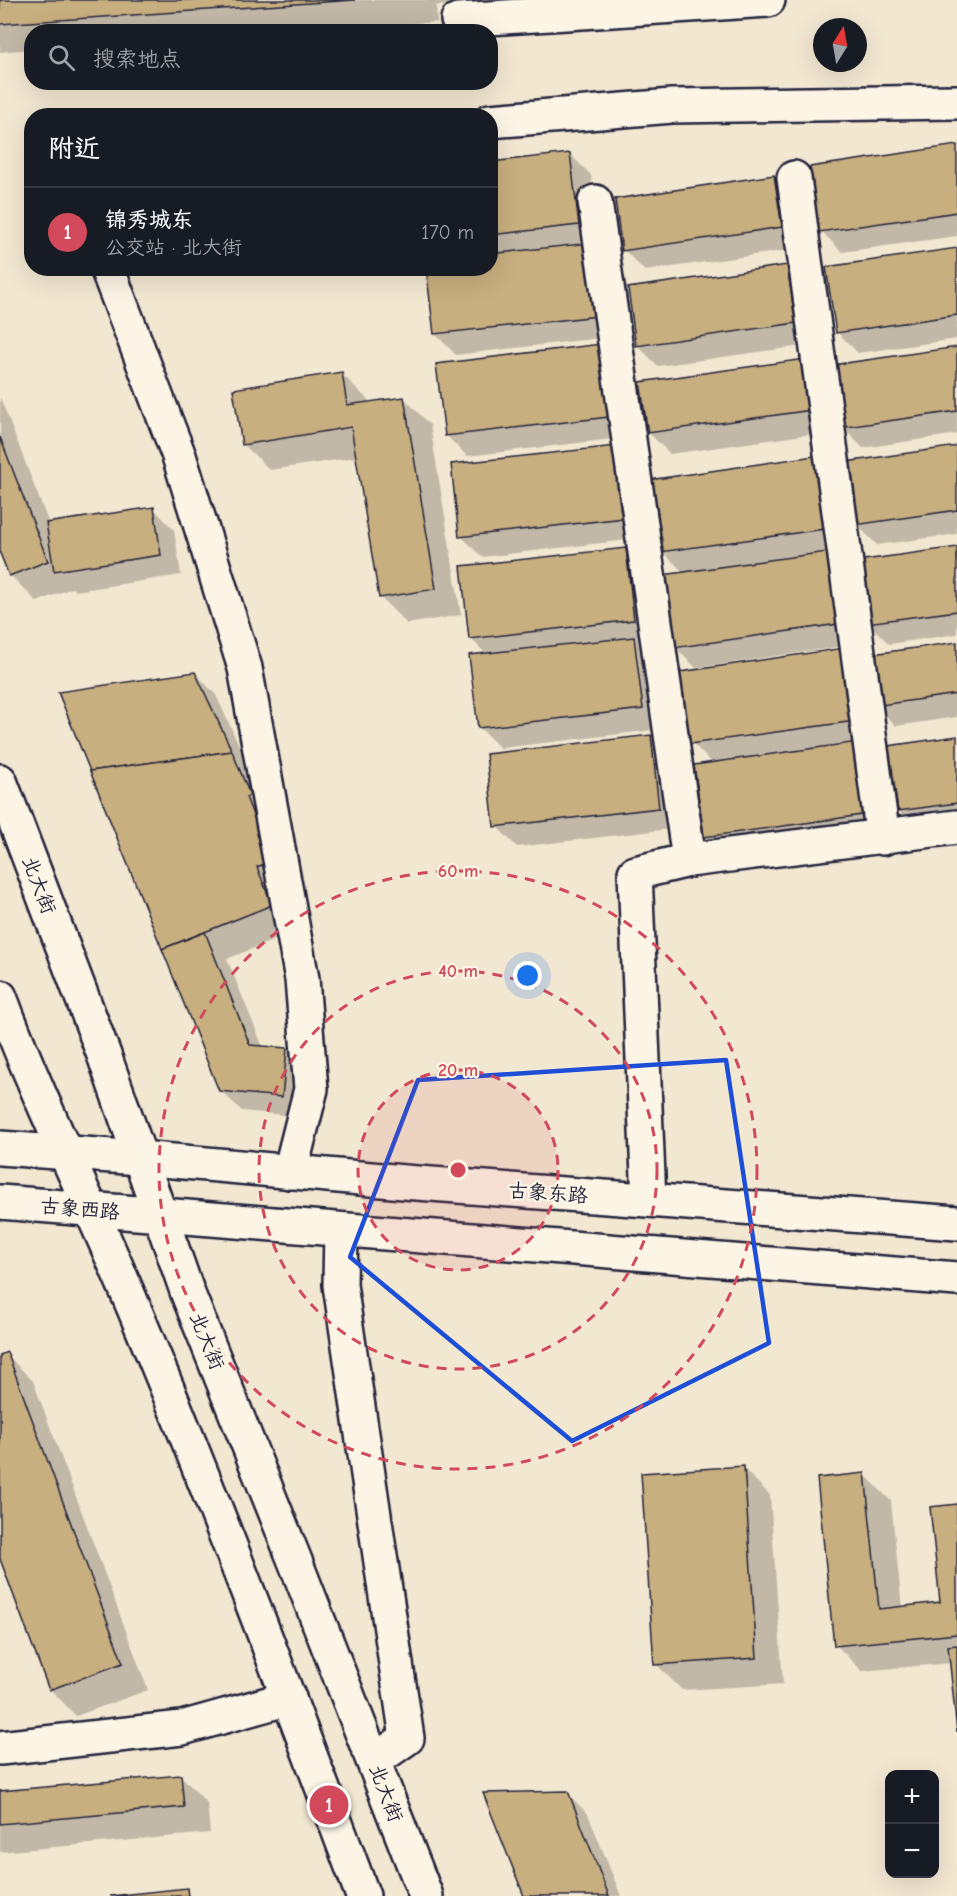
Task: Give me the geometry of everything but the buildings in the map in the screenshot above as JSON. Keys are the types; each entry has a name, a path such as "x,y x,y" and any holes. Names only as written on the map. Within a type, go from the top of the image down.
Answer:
{"main road":[{"path":"458,20 768,0"},
{"path":"498,120 672,106 957,102"},
{"path":"794,178 883,838"},
{"path":"595,202 689,860"},
{"path":"109,276 179,456 245,668 302,979 311,1089 290,1172"},
{"name":"北大街","path":"0,781 104,1055 188,1294 426,1896"},
{"path":"649,1200 635,873 689,860 883,838 957,827"},
{"path":"0,997 21,1055 92,1210 206,1484 363,1896"},
{"path":"0,1148 140,1158"},
{"name":"古象东路","path":"140,1158 290,1172 957,1223"},
{"name":"古象西路","path":"0,1202 160,1216"},
{"path":"160,1216 957,1279"},
{"path":"341,1230 340,1285 407,1738 374,1761"},
{"path":"0,1748 182,1728 289,1698"}],"highlighted area":[{"path":"726,1060 769,1343 572,1441 350,1257 418,1080"}],"place":[{"name":"锦秀城东","path":"329,1805"}]}
